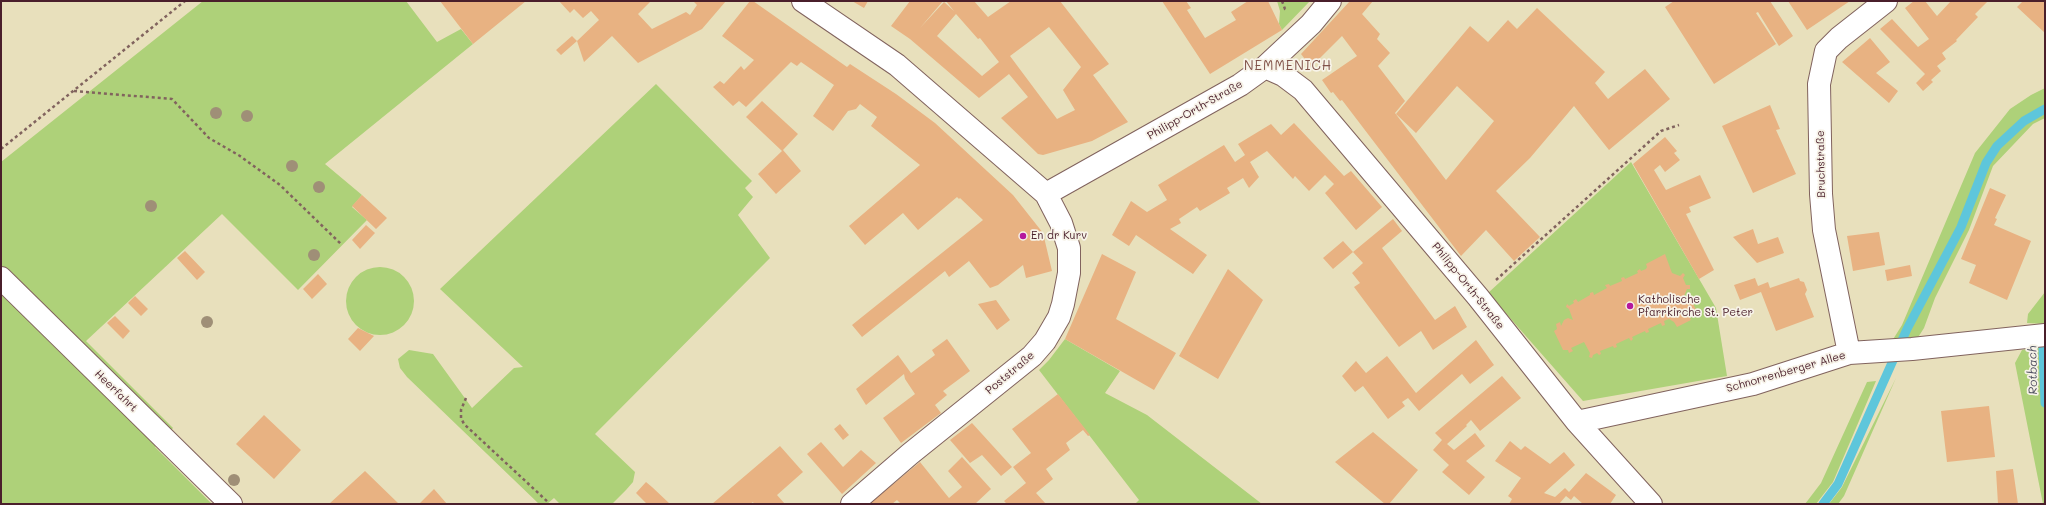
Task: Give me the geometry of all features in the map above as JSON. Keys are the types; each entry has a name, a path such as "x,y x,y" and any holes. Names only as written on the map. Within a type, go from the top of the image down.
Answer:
{"street":[{"path":"803,1 898,65 1046,194"},
{"path":"1265,67 1311,24 1330,1"},
{"name":"Bruchstraße","path":"1849,353 1824,230 1821,194 1819,84 1823,61 1829,48 1839,38 1886,1"},
{"name":"Philipp-Orth-Straße","path":"1046,194 1240,85 1265,67 1294,81 1478,297 1640,500"},
{"name":"Poststraße","path":"852,504 910,454 1032,356 1045,341 1059,318 1063,304 1070,260 1069,248 1061,223 1046,194"},
{"name":"Heerfahrt","path":"1,278 231,504"},
{"name":"Schnorrenberger Allee","path":"1577,422 1753,384 1849,353 1886,352 2035,336"}],"path":[{"path":"1,149 185,1"},
{"path":"74,91 172,99 208,138 240,156 280,185 342,245"},
{"path":"1478,297 1661,131 1680,125"},
{"path":"466,398 461,410 461,418 464,424 549,503"}],"green space":[{"path":"203,1 406,1 437,42 461,29 473,44 325,164 362,195 352,207 367,220 298,290 222,214 86,341 173,428 155,447 212,504 1,504 1,162"},
{"path":"1277,1 1310,1 1282,30 1279,24 1280,11"},
{"path":"656,84 752,181 745,188 753,197 738,215 770,258 595,434 635,472 633,482 626,490 612,504 560,504 554,498 547,504 539,504 407,377 400,368 398,359 409,350 433,354 472,408 514,368 523,367 440,289"},
{"path":"2045,88 2045,118 2033,124 1993,166 1969,230 1935,298 1924,328 1917,339 1892,341 1902,325 1975,153 2010,109 2031,95"},
{"path":"1631,162 1716,308 1727,376 1583,401 1488,293"},
{"path":"380,267 393,270 404,277 411,288 414,301 411,314 404,325 393,332 380,335 367,332 356,325 349,314 346,301 349,288 356,277 367,270"},
{"path":"2045,292 2045,324 2027,323 2028,314"},
{"path":"1065,339 1120,371 1105,393 1147,415 1262,504 1135,504 1139,500 1039,370 1049,360"},
{"path":"2045,346 2045,504 2043,504 2015,363 2022,350"},
{"path":"1896,378 1844,496 1838,504 1829,504 1842,487"},
{"path":"1876,381 1833,482 1816,504 1805,504 1821,483 1867,382"}],"building":[{"path":"440,1 526,1 473,44"},
{"path":"559,1 651,1 638,14 652,29 686,12 690,15 697,5 693,1 726,1 702,29 638,63 612,36 584,62 577,41 599,20 591,11 583,18 574,9 570,13"},
{"path":"750,1 753,1 847,67 850,64 896,94 935,123 1013,195 1043,233 1052,271 1026,278 1023,265 998,285 990,288 969,261 949,277 945,271 862,337 852,325 983,220 960,198 959,199 957,197 918,230 903,213 865,245 849,226 920,165 871,126 877,117 860,104 856,109 848,111 833,131 813,116 834,85 801,62 797,66 791,62 746,107 739,101 733,106 713,87 720,81 724,84 741,66 744,70 754,60 722,36"},
{"path":"852,1 868,1 864,8"},
{"path":"910,1 943,1 920,28 944,2 954,11 946,1 974,1 988,17 1011,1 1060,1 1109,64 1093,75 1128,122 1092,141 1043,155 1038,154 1001,118 1028,97 1009,74 979,98 910,39 891,26","holes":["956,14 978,39 980,38 999,62 982,76 937,36","1049,27 1081,67 1063,90 1075,110 1057,119 1010,56"]},
{"path":"1162,1 1186,1 1191,8 1187,10 1205,38 1236,20 1231,12 1248,1 1268,1 1282,30 1210,74"},
{"path":"1350,1 1373,1 1362,14 1380,34 1377,39 1390,53 1378,66 1405,101 1395,113 1446,180 1494,121 1457,86 1416,133 1396,114 1470,26 1488,42 1508,20 1517,29 1537,8 1605,72 1595,83 1608,99 1645,69 1670,99 1609,150 1574,106 1530,158 1496,191 1540,237 1514,261 1486,230 1461,256 1342,100 1340,101 1333,92 1331,93 1322,80 1357,56 1342,36 1311,67 1301,54"},
{"path":"1674,1 1770,1 1793,36 1779,46 1758,12 1756,13 1776,44 1714,84 1665,7"},
{"path":"1788,1 1850,1 1807,30"},
{"path":"1914,1 1925,1 1937,16 1951,1 1988,1 1975,14 1978,17 1956,40 1957,41 1942,53 1946,59 1937,66 1941,71 1931,80 1933,82 1923,91 1916,83 1925,74 1880,29 1892,19 1918,47 1929,39 1905,8"},
{"path":"2023,1 2045,1 2045,33 2017,7"},
{"path":"572,36 577,41 561,55 556,50"},
{"path":"1870,38 1890,62 1876,73 1898,91 1889,103 1842,62"},
{"path":"762,101 798,134 783,150 801,171 776,194 758,174 782,151 746,117"},
{"path":"1770,105 1780,129 1776,130 1796,174 1753,193 1722,126"},
{"path":"1294,123 1344,176 1351,171 1382,207 1356,230 1325,193 1334,184 1325,175 1309,191 1295,176 1293,179 1267,151 1250,162 1259,177 1249,188 1243,178 1227,188 1230,193 1200,211 1197,207 1179,219 1181,223 1170,229 1207,255 1193,274 1136,235 1129,246 1112,235 1131,201 1147,212 1167,200 1158,185 1224,145 1235,162 1245,155 1238,144 1271,124 1281,135"},
{"path":"1665,137 1677,151 1674,153 1680,160 1665,172 1660,165 1654,170 1666,190 1700,175 1711,198 1689,207 1691,212 1686,214 1714,270 1699,279 1633,164"},
{"path":"1990,188 2006,195 1995,218 1997,219 1994,225 2031,241 2007,300 1969,283 1976,265 1961,259"},
{"path":"362,195 387,218 376,229 352,206"},
{"path":"1393,219 1402,231 1382,248 1435,320 1455,306 1467,327 1433,350 1421,331 1399,347 1354,287 1360,283 1352,273 1363,263 1353,252"},
{"path":"366,225 375,233 360,249 352,240"},
{"path":"1753,229 1758,244 1778,237 1784,253 1757,263 1733,237"},
{"path":"1879,232 1885,265 1853,271 1847,236"},
{"path":"1343,241 1353,252 1333,269 1323,258"},
{"path":"185,251 205,272 197,280 177,258"},
{"path":"1102,254 1136,272 1116,319 1176,353 1154,390 1065,339"},
{"name":"Katholische Pfarrkirche St. Peter","path":"1665,254 1672,273 1680,276 1683,273 1685,275 1683,278 1686,285 1690,285 1690,289 1687,289 1684,296 1686,301 1691,299 1697,312 1689,316 1691,320 1677,327 1674,322 1669,319 1664,321 1665,325 1662,326 1661,323 1648,329 1649,332 1646,333 1645,331 1632,337 1633,339 1631,341 1629,338 1616,344 1617,347 1614,348 1613,346 1600,351 1601,354 1599,355 1597,353 1593,355 1592,358 1589,357 1590,353 1584,342 1571,348 1573,351 1569,353 1568,350 1563,350 1554,331 1557,329 1556,324 1560,322 1561,326 1564,320 1568,318 1573,320 1569,309 1566,307 1567,304 1569,306 1574,303 1573,301 1576,299 1578,302 1593,292 1594,295 1607,288 1605,285 1609,284 1610,286 1622,281 1621,278 1624,277 1625,279 1638,273 1637,271 1640,269 1641,271 1646,269 1646,264"},
{"path":"1910,265 1912,276 1887,281 1885,270"},
{"path":"1228,269 1263,300 1218,379 1179,356"},
{"path":"318,274 327,284 312,299 303,289"},
{"path":"1755,278 1758,286 1768,282 1770,288 1799,278 1800,281 1804,282 1807,290 1805,294 1814,317 1776,331 1761,292 1740,300 1734,285"},
{"path":"135,296 148,309 141,316 128,303"},
{"path":"996,300 1010,320 997,330 978,304"},
{"path":"115,316 130,331 123,339 107,323"},
{"path":"358,328 374,336 360,351 348,339"},
{"path":"947,339 970,371 943,391 947,395 935,405 941,413 901,443 883,418 915,394 905,379 904,374 866,405 856,389 898,355 911,373 935,355 932,350"},
{"path":"1476,340 1494,365 1470,384 1462,374 1419,411 1408,398 1402,402 1405,406 1388,419 1363,386 1355,392 1342,376 1356,361 1366,373 1387,356 1416,393"},
{"path":"1502,376 1521,398 1480,431 1471,420 1466,425 1467,426 1447,444 1454,450 1475,433 1485,446 1466,461 1485,477 1469,495 1442,472 1449,465 1433,450 1442,440 1435,433"},
{"path":"1058,394 1090,435 1088,436 1083,430 1066,443 1070,450 1046,469 1053,479 1036,493 1046,504 1007,504 1004,501 1026,483 1013,467 1031,453 1012,429"},
{"path":"1989,406 1995,457 1947,462 1941,411"},
{"path":"264,415 301,450 274,479 236,444"},
{"path":"972,423 1012,467 1001,476 982,455 970,463 950,440"},
{"path":"840,424 849,435 843,440 834,429"},
{"path":"1373,432 1418,470 1389,504 1385,504 1335,462"},
{"path":"1510,441 1521,450 1525,446 1550,464 1564,452 1575,465 1544,493 1555,497 1565,488 1569,492 1586,473 1616,495 1610,504 1583,504 1574,496 1571,500 1566,496 1559,504 1509,504 1512,499 1508,496 1521,478 1495,461"},
{"path":"821,442 843,467 861,450 876,463 842,494 807,454"},
{"path":"780,446 803,472 777,495 785,504 754,504 753,502 750,504 712,504"},
{"path":"962,457 991,489 975,504 901,504 897,500 892,504 869,504 920,462 949,498 962,487 948,471"},
{"path":"2013,469 2018,504 1998,504 1996,471"},
{"path":"365,471 399,504 329,504"},
{"path":"646,482 670,504 647,504 636,493"},
{"path":"434,489 447,504 419,504"}],"waterway":[{"path":"1823,504 1838,484 1907,329 1961,227 1986,163 1997,146 2024,121 2045,109"},
{"name":"Rotbach","path":"2045,337 2043,346 2045,403"}],"place":[{"name":"En dr Kurv","path":"1023,236"},
{"name":"Katholische Pfarrkirche St. Peter","path":"1630,306"}],"district":[{"name":"NEMMENICH","path":"1288,66"}]}
